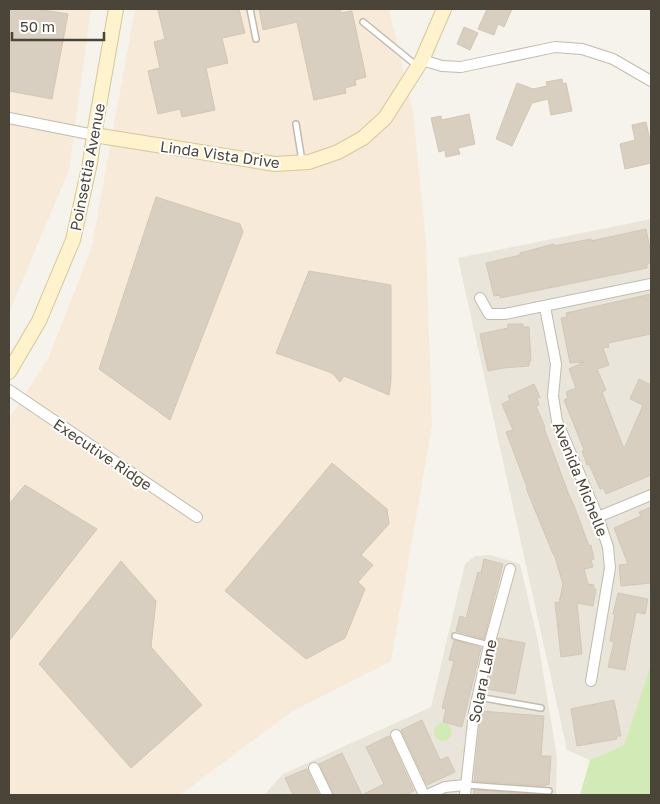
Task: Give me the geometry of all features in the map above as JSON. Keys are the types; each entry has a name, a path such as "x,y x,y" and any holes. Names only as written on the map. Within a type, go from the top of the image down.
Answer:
{"street":[{"name":"Poinsettia Avenue","path":"9,372 39,321 73,240 90,163 116,9"},
{"name":"Linda Vista Drive","path":"94,135 275,164 310,162 338,152 363,138 385,118 419,63 444,9"},
{"path":"419,63 461,67 555,47 573,48 599,53 651,81"},
{"path":"9,118 94,135"},
{"path":"480,298 489,314 505,314 651,284"},
{"name":"Avenida Michelle","path":"545,307 556,364 553,396 557,421 598,517 608,547 610,568 592,681"},
{"name":"Executive Ridge","path":"9,390 198,517"},
{"path":"598,517 651,495"},
{"name":"Solara Lane","path":"465,790 478,697 489,644 510,569"},
{"path":"396,735 425,795 445,787 465,790"},
{"path":"314,768 327,795"}],"lane":[{"path":"250,9 256,39"},
{"path":"363,22 419,63"},
{"path":"296,124 302,162"},
{"path":"455,636 489,644"},
{"path":"478,697 541,708"},
{"path":"465,790 549,791"}],"shaded area":[{"path":"9,9 91,9 69,170 9,312"},
{"path":"135,9 389,9 413,112 426,242 432,426 391,661 291,712 180,795 9,795 9,419 49,357 92,246"},
{"path":"651,219 651,664 624,745 590,760 567,750 458,258"},
{"path":"491,555 520,564 538,641 557,758 556,795 264,795 283,774 431,707 465,564 475,556"}],"green space":[{"path":"651,664 651,795 580,795 590,760 624,745"},
{"path":"443,723 449,726 452,732 449,738 443,741 437,738 434,732 437,726"}],"building":[{"path":"9,9 38,9 68,14 52,99 9,91"},
{"path":"239,9 245,33 222,38 228,63 206,68 215,110 182,117 180,109 158,114 148,71 160,68 154,42 165,39 158,10"},
{"path":"259,9 340,9 341,13 352,11 366,77 355,80 356,85 345,88 346,93 314,100 297,22 263,30"},
{"path":"487,9 512,9 504,27 498,24 494,35 478,29"},
{"path":"464,27 478,33 470,50 457,44"},
{"path":"562,79 563,84 566,83 572,111 551,115 548,99 532,103 512,146 496,139 517,83 533,89 547,86 546,82"},
{"path":"469,114 475,144 458,148 460,154 446,157 445,150 439,152 431,118 441,116 442,120"},
{"path":"646,122 651,145 651,163 625,169 620,144 635,140 632,125"},
{"path":"156,197 240,224 243,232 170,420 99,369"},
{"path":"646,229 651,254 651,263 647,264 647,268 500,298 500,295 494,296 486,263 554,244 554,246 591,239 591,241"},
{"path":"309,271 391,285 391,381 389,395 344,376 340,382 332,373 276,353"},
{"path":"651,294 651,334 608,343 609,347 603,348 609,365 597,369 606,390 602,392 624,449 643,405 630,399 639,379 651,385 651,475 606,494 603,488 600,489 589,464 587,465 582,451 584,450 564,400 568,398 566,392 576,388 569,369 584,362 570,363 561,318 567,317 566,313"},
{"path":"508,324 523,324 523,327 529,327 531,361 529,361 529,366 488,371 480,334 508,328"},
{"path":"534,384 540,397 537,399 539,405 536,406 589,546 591,545 594,559 591,560 593,567 584,569 588,584 594,585 594,589 596,589 593,606 577,603 582,654 561,657 555,602 559,603 563,584 554,554 526,488 506,432 513,430 502,404 510,400 508,396"},
{"path":"332,463 387,509 389,524 361,555 373,565 358,582 365,589 345,638 306,659 225,591"},
{"path":"25,485 97,529 9,641 9,504"},
{"path":"651,507 651,583 621,586 619,565 628,564 614,528 641,516 639,512"},
{"path":"484,559 503,564 484,639 456,631 460,616 466,618 478,572 481,573"},
{"path":"121,561 156,601 151,647 202,705 131,768 39,664"},
{"path":"618,593 648,599 645,614 636,612 625,670 608,667 614,642 610,641"},
{"path":"498,638 525,643 515,694 486,689"},
{"path":"454,640 481,648 462,727 443,722 446,709 442,708 454,661 449,660"},
{"path":"614,700 621,736 616,736 617,739 577,746 571,709"},
{"path":"481,711 544,716 541,756 551,756 549,785 474,781"},
{"path":"422,720 440,760 448,757 455,772 427,785 401,730"},
{"path":"389,736 414,791 405,795 362,795 384,784 366,747"},
{"path":"342,753 362,795 334,795 319,764"},
{"path":"306,769 319,795 293,795 285,778"},
{"path":"474,790 546,795 473,795"}]}
